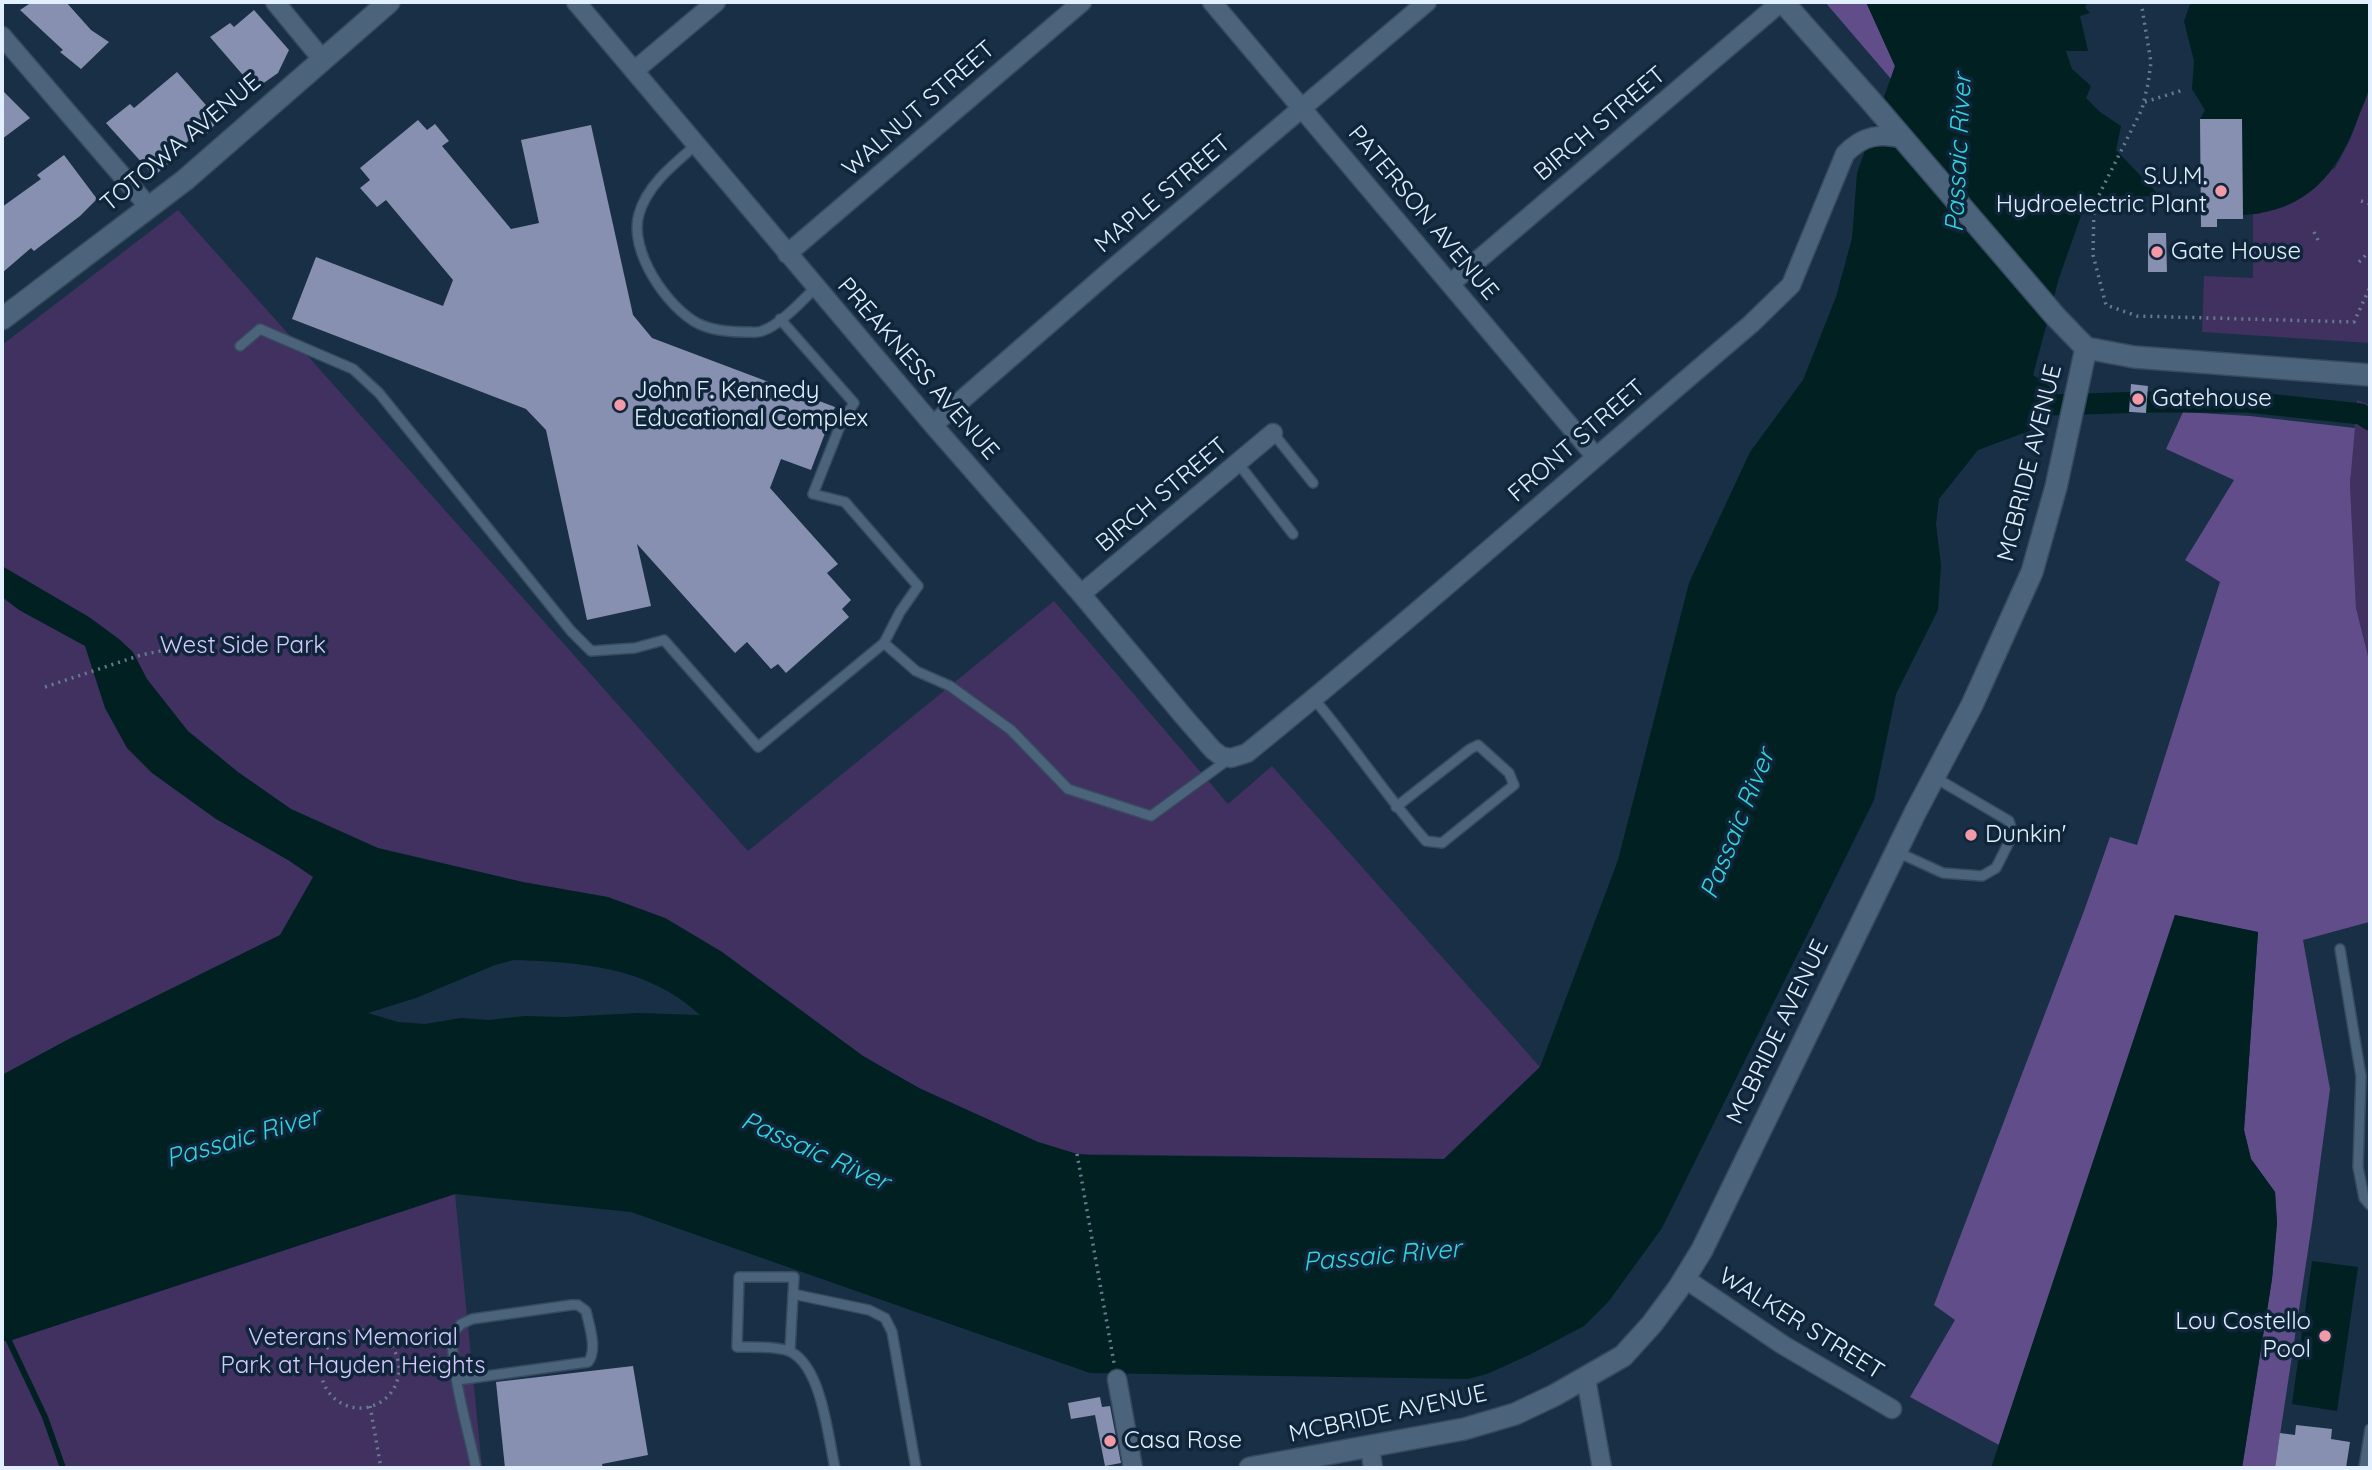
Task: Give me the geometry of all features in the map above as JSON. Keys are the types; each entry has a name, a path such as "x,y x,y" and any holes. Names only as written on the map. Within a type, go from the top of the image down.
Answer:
{"main road":[{"name":"TOTOWA AVENUE","path":"2,319 185,180 389,2"},
{"path":"1782,2 2086,348 2134,357 2370,375"},
{"name":"MCBRIDE AVENUE","path":"1250,1468 1464,1429 1514,1414 1586,1379 1623,1356 1652,1324 1702,1250 1896,852 1972,705 2032,572 2056,487 2086,348"}],"street":[{"path":"275,2 322,59"},
{"name":"PREAKNESS AVENUE","path":"576,2 816,288 1213,750 1221,756 1231,758"},
{"path":"634,71 716,2"},
{"name":"WALNUT STREET","path":"788,254 1082,2"},
{"name":"PATERSON AVENUE","path":"1212,2 1596,457"},
{"name":"MAPLE STREET","path":"933,425 1427,2"},
{"name":"BIRCH STREET","path":"1450,284 1782,2"},
{"path":"2,36 149,207"},
{"name":"FRONT STREET","path":"1231,758 1247,753 1314,699 1751,324 1791,285 1846,153 1856,142 1873,135 1904,139"},
{"name":"BIRCH STREET","path":"1081,594 1273,433"},
{"name":"WALKER STREET","path":"1685,1278 1783,1345 1892,1409"},
{"path":"1117,1379 1133,1468"},
{"path":"1586,1379 1602,1468"},
{"path":"1370,1447 1373,1468"}],"lane":[{"path":"696,145 649,191 638,215 637,242 650,272 664,292 698,324 726,332 762,331 816,288"},
{"path":"240,346 260,329 354,369 379,393 571,631 591,651 635,648 664,640 758,747 884,643 900,612 918,586 845,502 813,494 840,426 854,403 780,319"},
{"path":"1273,433 1313,483"},
{"path":"1238,463 1293,534"},
{"path":"884,643 916,671 950,686 1011,730 1068,789 1151,816 1231,758"},
{"path":"1314,699 1396,807 1426,841 1442,844 1514,785 1508,773 1478,746 1470,749 1396,807"},
{"path":"1896,852 1943,873 1982,876 1996,868 2013,834 2009,821 1934,777"},
{"path":"2340,949 2361,1076 2358,1167 2364,1198 2370,1205"},
{"path":"790,1350 794,1277 738,1278 737,1347 790,1350 809,1371 817,1388 835,1468"},
{"path":"793,1294 869,1310 885,1318 892,1332 916,1468"},
{"path":"457,1380 588,1362 593,1349 586,1311 571,1305 472,1319 461,1324 452,1334 457,1380 476,1468"},
{"path":"2364,1468 2370,1429"}],"path":[{"path":"2141,4 2151,62 2143,102 2094,205 2093,255 2106,305 2137,316 2354,322 2370,287"},
{"path":"2143,102 2183,90"},
{"path":"2361,201 2370,204"},
{"path":"2314,232 2319,242"},
{"path":"2359,262 2370,251"},
{"path":"46,687 141,655 203,642"},
{"path":"1077,1154 1117,1379"},
{"path":"353,1330 367,1330 383,1337 393,1346 398,1359 399,1373 389,1396 370,1406 343,1404 332,1396 323,1380 321,1367 326,1349 335,1339 353,1330"},
{"path":"370,1406 381,1468"}],"green space":[{"path":"2370,85 2370,343 2202,332 2204,276 2253,278 2253,214 2259,214 2335,168 2350,140"},
{"name":"West Side Park","path":"178,210 748,851 1054,601 1228,804 1272,766 1540,1067 1444,1159 1077,1154 1038,1142 918,1088 863,1056 722,952 665,918 281,935 69,1039 2,1075 2,345"},
{"path":"2357,400 2370,405 2370,664 2356,608 2350,484"},
{"name":"Veterans Memorial Park at Hayden Heights","path":"455,1194 482,1468 2,1468 2,1341 9,1341"}],"shaded area":[{"path":"1825,2 1866,2 1895,66 1891,79"},
{"path":"2183,412 2250,416 2355,428 2350,484 2356,608 2370,664 2370,926 2369,922 2303,940 2330,1089 2275,1468 2242,1468 2272,1279 2277,1223 2275,1192 2251,1159 2244,1130 2258,932 2175,915 1999,1445 1910,1397 1955,1320 1934,1305 2110,837 2137,845 2220,582 2185,560 2234,480 2166,449"}],"water":[{"name":"Passaic River","path":"1866,2 2088,2 2085,7 2090,13 2080,16 2088,51 2066,51 2072,69 2091,86 2086,98 2100,112 2121,126 2116,150 2160,196 2114,197 2092,201 2087,211 2083,210 2059,278 2033,375 2050,387 2049,405 2040,427 1978,450 1939,499 1936,524 1941,565 1938,610 1896,694 1874,800 1662,1228 1609,1301 1584,1326 1529,1355 1487,1374 1468,1379 1090,1373 631,1212 455,1194 9,1341 2,1341 2,1075 280,935 313,877 216,819 152,773 127,748 105,708 85,646 19,610 2,597 2,566 89,617 119,639 133,652 147,679 188,731 238,772 291,809 378,848 523,882 608,897 665,918 722,952 863,1056 919,1088 1038,1142 1089,1155 1444,1159 1540,1067 1618,860 1689,583 1750,452 1803,380 1836,297 1852,238 1857,173 1895,66","holes":["514,960 613,970 659,986 700,1015 638,1013 525,1016 488,1020 461,1018 425,1024 398,1022 368,1013 416,998 495,965"]},
{"path":"2191,2 2370,2 2371,73 2367,96 2340,157 2317,186 2302,198 2265,212 2243,215 2241,119 2200,119 2205,110 2192,89 2194,61 2184,21"},
{"path":"2175,915 2258,932 2244,1130 2251,1159 2275,1192 2277,1223 2272,1279 2242,1468 1991,1468"},
{"name":"Lou Costello Pool","path":"2312,1261 2358,1267 2337,1411 2292,1404"}],"building":[{"path":"32,2 66,2 91,30 109,42 81,69 60,52 63,50 20,10"},
{"path":"254,10 289,50 278,73 255,89 210,37 230,23 234,27"},
{"path":"177,72 219,120 204,137 199,131 174,154 176,157 154,176 106,123 130,104 134,108"},
{"path":"2,90 30,118 2,139"},
{"name":"S.U.M. Hydroelectric Plant","path":"2200,119 2242,119 2243,219 2217,219 2217,227 2201,227"},
{"path":"418,120 427,130 435,124 449,141 442,146 511,229 539,223 521,140 591,125 633,315 652,338 835,407 811,470 781,459 770,488 838,564 827,573 851,600 842,609 849,617 786,673 778,664 771,669 747,642 735,653 637,544 651,606 587,620 546,430 526,409 292,319 316,257 443,306 453,280 386,200 377,207 360,188 370,180 360,168"},
{"path":"64,155 97,199 80,216 34,251 31,248 2,273 2,207 41,179 37,175"},
{"name":"Gate House","path":"2148,233 2166,233 2167,272 2148,272"},
{"name":"Gatehouse","path":"2131,384 2148,386 2146,413 2129,412"},
{"path":"633,1366 648,1455 602,1464 603,1468 505,1468 496,1382"},
{"name":"Casa Rose","path":"1100,1397 1102,1407 1110,1406 1121,1463 1105,1466 1095,1415 1071,1419 1068,1403"},
{"path":"2296,1425 2332,1429 2331,1439 2350,1442 2346,1468 2275,1468 2280,1433 2295,1435"}],"waterway":[{"path":"2049,405 2248,402 2361,414 2370,420"},
{"path":"9,1341 45,1417 63,1468"}],"place":[{"name":"S.U.M. Hydroelectric Plant","path":"2221,191"},
{"name":"Gate House","path":"2157,252"},
{"name":"Gatehouse","path":"2138,399"},
{"name":"John F. Kennedy Educational Complex","path":"620,405"},
{"name":"Dunkin'","path":"1971,835"},
{"name":"Lou Costello Pool","path":"2325,1336"},
{"name":"Casa Rose","path":"1110,1441"}]}
